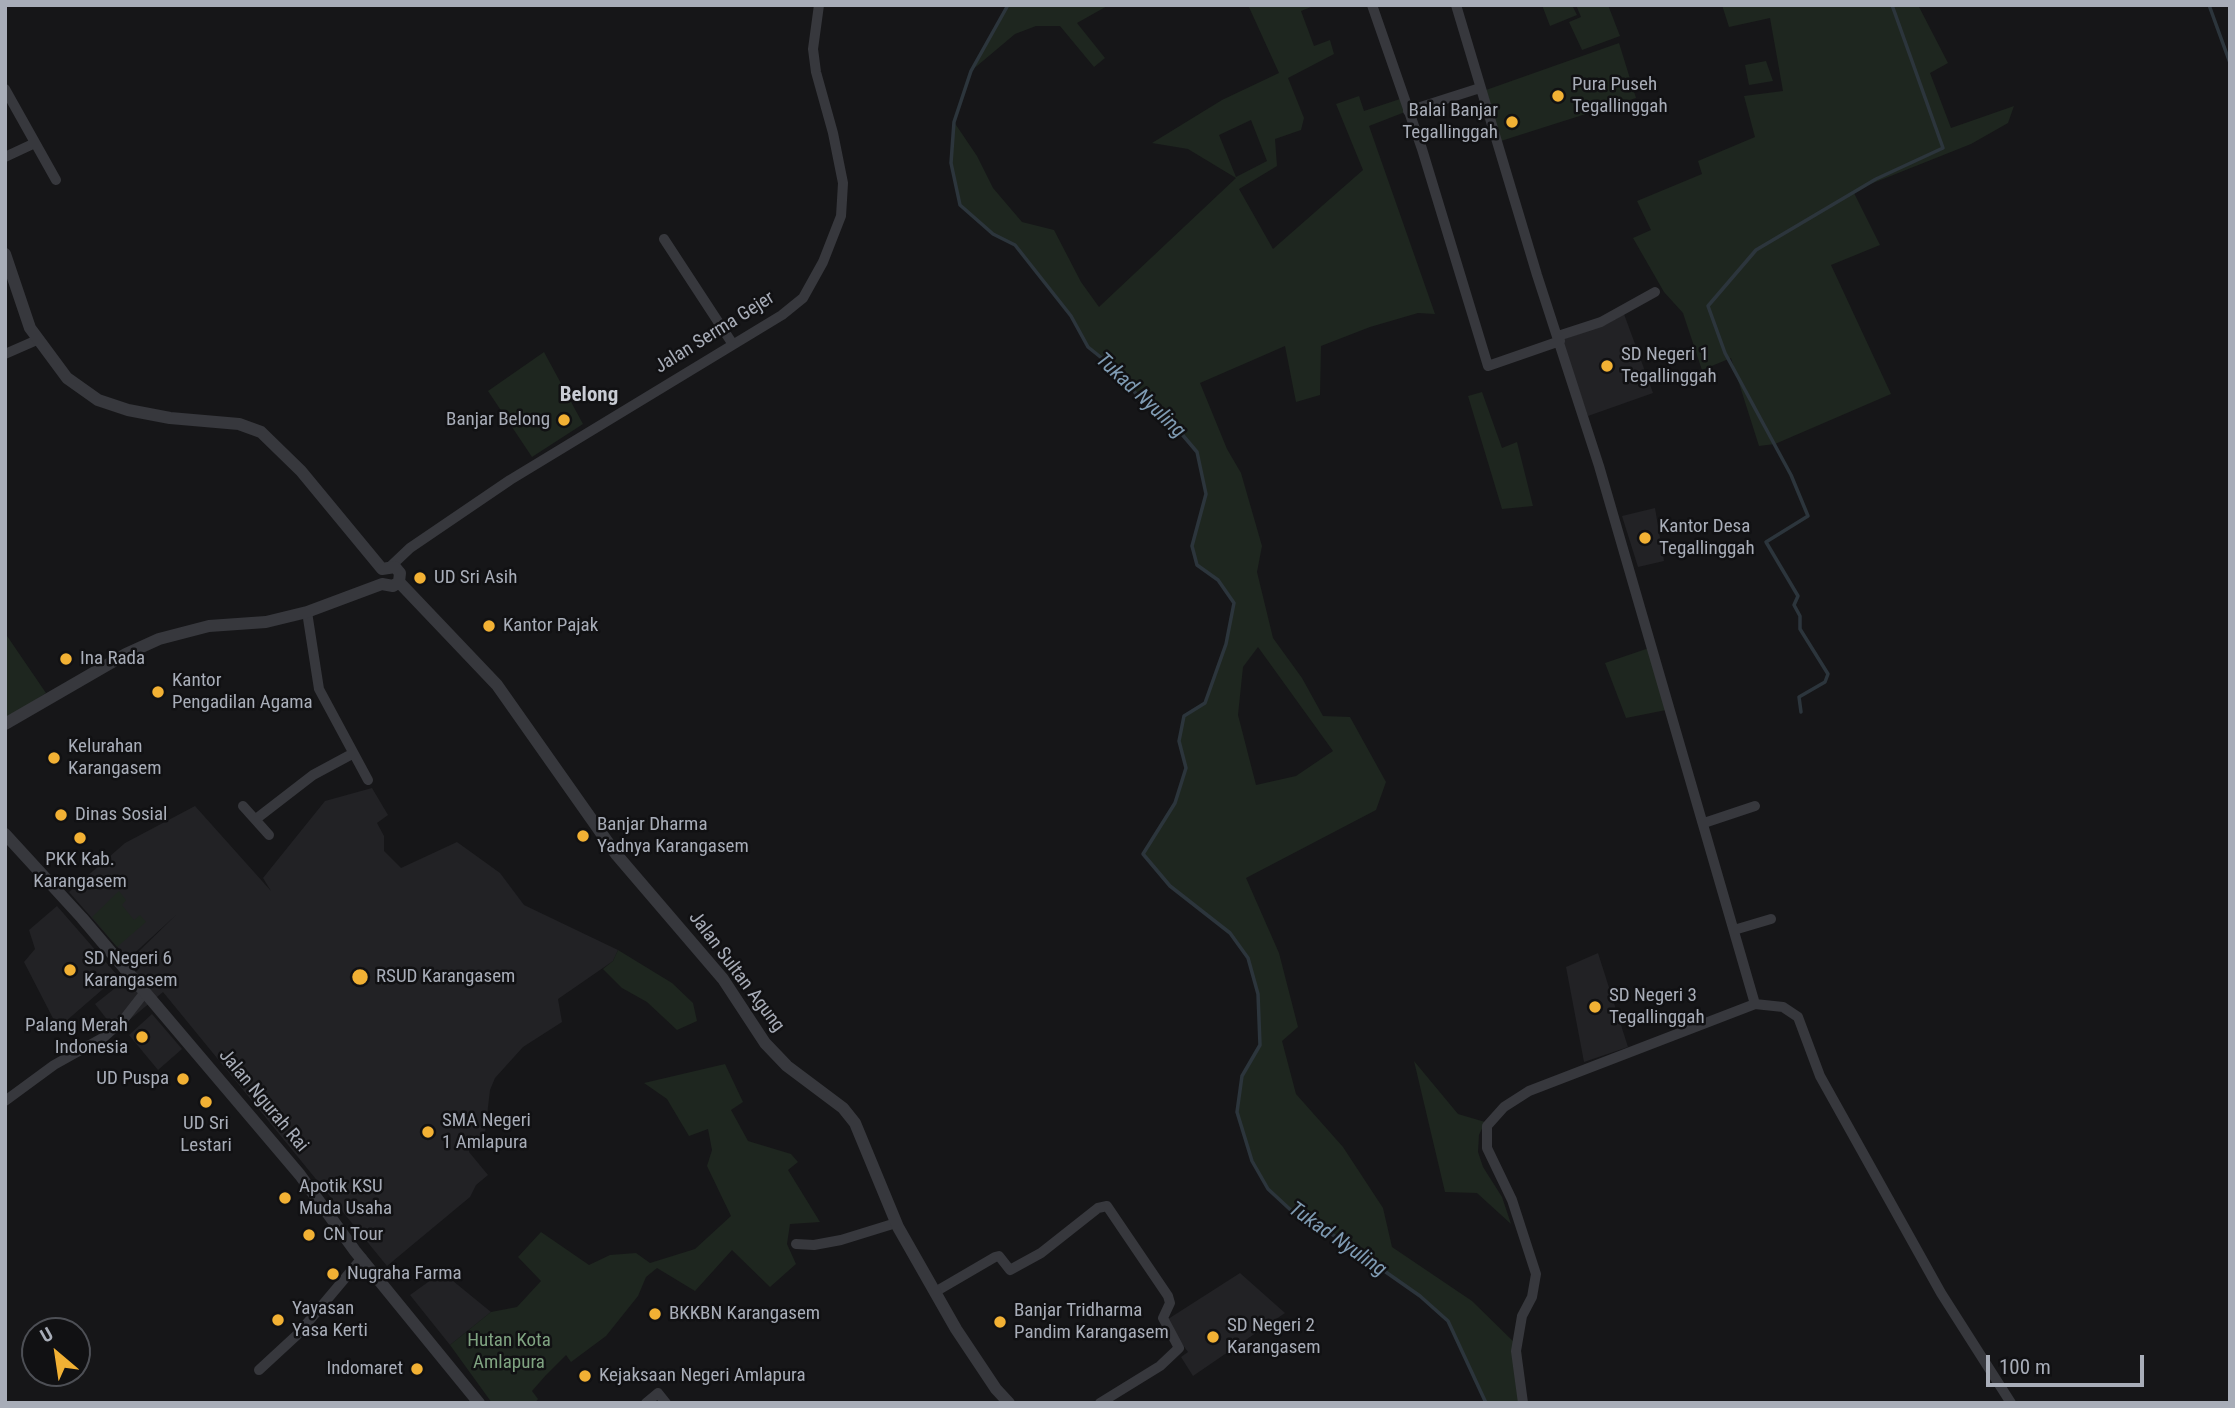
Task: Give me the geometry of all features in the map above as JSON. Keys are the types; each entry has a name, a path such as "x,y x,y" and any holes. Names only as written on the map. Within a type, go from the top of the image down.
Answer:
{"street":[{"name":"Jalan Serma Gejer","path":"392,572 410,548 510,480 782,315 803,298 818,274 841,216 843,183 833,133 816,72 813,49 819,5"},
{"path":"1372,5 1488,366 1601,322 1655,292"},
{"path":"1456,5 1704,823 1755,1004"},
{"path":"1408,111 1480,88"},
{"path":"5,89 56,180"},
{"path":"5,157 35,143"},
{"path":"664,239 732,343"},
{"name":"Jalan Sultan Agung","path":"5,254 24,313 37,340 66,378 98,400 128,410 170,418 239,424 261,432 301,471 497,685 616,854 723,979 754,1029 788,1066 843,1108 855,1123 896,1223 986,1375 1009,1403"},
{"path":"5,354 37,340"},
{"path":"5,724 126,654 159,639 209,626 266,622 307,612 382,584 379,577 392,572"},
{"path":"307,612 318,689 368,780"},
{"path":"256,819 313,775 352,754"},
{"path":"243,806 269,835"},
{"path":"1704,823 1755,806"},
{"name":"Jalan Ngurah Rai","path":"5,834 145,992 300,1175 362,1258 479,1403"},
{"path":"1734,930 1771,919"},
{"path":"5,1101 54,1065 104,1037 124,1019 145,992"},
{"path":"1523,1403 1517,1351 1522,1316 1532,1297 1536,1274 1512,1200 1487,1148 1488,1126 1504,1107 1529,1091 1755,1004 1783,1007 1798,1017 1820,1076 1941,1293 2011,1403"},
{"path":"935,1292 995,1257 999,1256 1010,1270 1041,1253 1098,1208 1107,1206 1168,1296 1170,1303 1163,1318 1179,1348 1160,1366 1100,1403"},
{"path":"796,1244 814,1245 841,1240 896,1223"},
{"path":"259,1370 298,1334 362,1258"},
{"path":"646,1403 658,1393 666,1403"}],"shaded area":[{"name":"SD Negeri 1 Tegallinggah","path":"1624,314 1653,393 1588,416 1561,340 1607,324"},
{"name":"Kantor Desa Tegallinggah","path":"1655,508 1664,561 1638,567 1622,516"},
{"name":"RSUD Karangasem","path":"372,788 388,815 377,823 384,836 384,851 401,868 457,842 500,873 524,905 618,950 613,961 558,999 562,1022 523,1047 495,1078 490,1090 484,1141 472,1141 469,1152 488,1175 476,1185 470,1197 387,1266 163,992 116,1031 95,1004 138,970 129,961 176,915 128,959 69,892 125,843 195,806 271,891 263,878 325,801"},
{"name":"SD Negeri 6 Karangasem","path":"57,906 118,976 58,1028 24,962 35,949 29,930"},
{"name":"SD Negeri 3 Tegallinggah","path":"1598,953 1628,1047 1584,1062 1566,967"},
{"path":"152,1014 182,1049 158,1070 129,1035"},
{"path":"442,1272 491,1312 450,1345 410,1295"},
{"name":"SD Negeri 2 Karangasem","path":"1240,1273 1285,1313 1193,1376 1181,1357 1188,1352 1165,1321"}],"green space":[{"path":"1008,5 1109,5 1077,23 1105,58 1094,67 1060,26 1036,26 1015,34 971,71"},
{"path":"1248,5 1316,5 1301,11 1314,46 1330,40 1334,54 1288,78 1304,118 1301,130 1275,139 1277,166 1239,189 1273,249 1363,170 1336,104 1359,96 1364,111 1400,99 1405,112 1369,126 1435,314 1418,313 1370,327 1321,346 1320,395 1296,402 1285,346 1200,383 1227,449 1241,473 1262,546 1257,572 1273,638 1302,678 1323,716 1350,717 1386,782 1376,810 1246,878 1279,953 1298,1027 1282,1041 1296,1094 1343,1147 1383,1208 1392,1247 1472,1301 1521,1349 1524,1401 1486,1403 1448,1321 1420,1296 1333,1235 1295,1214 1268,1189 1252,1161 1237,1112 1242,1076 1260,1044 1258,994 1248,959 1230,933 1170,886 1143,854 1175,803 1186,768 1179,741 1184,716 1205,702 1226,644 1234,603 1218,580 1197,565 1192,546 1206,494 1197,452 1169,419 1140,400 1124,376 1088,347 1071,316 1015,245 993,234 960,205 951,163 954,122 977,156 993,188 1022,222 1054,230 1081,282 1099,307 1236,178 1188,149 1152,143 1222,100 1279,73","holes":["1251,120 1267,161 1236,177 1219,135","1258,647 1333,751 1296,776 1256,785 1238,715 1243,667"]},
{"path":"1542,5 1572,5 1577,15 1550,26"},
{"path":"1576,5 1608,5 1620,36 1582,50 1569,22 1581,17"},
{"path":"1722,5 1918,5 1948,63 1930,73 1951,128 2014,106 2008,123 1971,144 1853,191 1880,245 1831,265 1891,394 1775,444 1759,446 1731,358 1702,370 1683,313 1664,292 1633,238 1651,230 1637,201 1702,174 1698,161 1755,137 1744,96 1783,91 1770,18 1729,27"},
{"path":"1619,43 1636,98 1501,141 1486,90"},
{"path":"1766,61 1773,81 1749,85 1745,65"},
{"path":"544,352 583,424 532,457 488,391"},
{"path":"1482,392 1502,448 1517,442 1533,506 1502,509 1468,396"},
{"path":"5,633 46,693 5,720"},
{"path":"1652,647 1671,709 1626,718 1605,663"},
{"path":"119,891 126,900 122,905 134,920 140,915 146,922 117,947 92,917"},
{"path":"618,950 672,983 693,1003 697,1021 677,1030 647,1002 622,988 603,969 613,961"},
{"path":"1414,1061 1458,1114 1485,1122 1479,1135 1478,1152 1483,1167 1502,1197 1511,1224 1477,1193 1445,1192"},
{"name":"Hutan Kota Amlapura","path":"725,1064 743,1102 731,1110 748,1141 791,1154 798,1162 788,1170 820,1222 790,1224 787,1244 796,1264 770,1287 732,1250 695,1291 657,1268 646,1277 638,1296 606,1336 571,1362 566,1355 546,1375 532,1391 538,1399 535,1403 492,1403 450,1345 491,1312 517,1307 541,1281 518,1257 541,1232 589,1265 610,1255 636,1253 650,1263 695,1249 731,1216 707,1166 712,1150 708,1129 689,1136 667,1099 644,1083"}],"waterway":[{"name":"Tukad Nyuling","path":"1008,5 971,71 954,122 951,163 960,205 993,234 1015,245 1071,316 1088,347 1124,376 1140,400 1169,419 1197,452 1206,494 1192,546 1197,565 1218,580 1234,603 1226,644 1205,703 1184,716 1179,741 1186,768 1175,803 1143,854 1170,886 1230,933 1248,958 1258,994 1260,1045 1242,1076 1237,1112 1252,1161 1268,1189 1295,1214 1333,1235 1420,1296 1448,1321 1486,1403"},
{"path":"1801,712 1799,697 1825,682 1828,674 1800,629 1800,616 1794,605 1798,596 1766,542 1808,516 1791,475 1725,353 1708,306 1756,250 1876,179 1943,148 1892,5"},
{"path":"2209,5 2230,63"}],"place":[{"name":"Pura Puseh Tegallinggah","path":"1558,96"},
{"name":"Balai Banjar Tegallinggah","path":"1512,122"},
{"name":"SD Negeri 1 Tegallinggah","path":"1607,366"},
{"name":"Banjar Belong","path":"564,420"},
{"name":"Kantor Desa Tegallinggah","path":"1645,538"},
{"name":"UD Sri Asih","path":"420,578"},
{"name":"Kantor Pajak","path":"489,626"},
{"name":"Ina Rada","path":"66,659"},
{"name":"Kantor Pengadilan Agama","path":"158,692"},
{"name":"Kelurahan Karangasem","path":"54,758"},
{"name":"Dinas Sosial","path":"61,815"},
{"name":"Banjar Dharma Yadnya Karangasem","path":"583,836"},
{"name":"PKK Kab. Karangasem","path":"80,838"},
{"name":"SD Negeri 6 Karangasem","path":"70,970"},
{"name":"RSUD Karangasem","path":"360,977"},
{"name":"SD Negeri 3 Tegallinggah","path":"1595,1007"},
{"name":"Palang Merah Indonesia","path":"142,1037"},
{"name":"UD Puspa","path":"183,1079"},
{"name":"UD Sri Lestari","path":"206,1102"},
{"name":"SMA Negeri 1 Amlapura","path":"428,1132"},
{"name":"Apotik KSU Muda Usaha","path":"285,1198"},
{"name":"CN Tour","path":"309,1235"},
{"name":"Nugraha Farma","path":"333,1274"},
{"name":"BKKBN Karangasem","path":"655,1314"},
{"name":"Yayasan Yasa Kerti","path":"278,1320"},
{"name":"Banjar Tridharma Pandim Karangasem","path":"1000,1322"},
{"name":"SD Negeri 2 Karangasem","path":"1213,1337"},
{"name":"Indomaret","path":"417,1369"},
{"name":"Kejaksaan Negeri Amlapura","path":"585,1376"}],"district":[{"name":"Belong","path":"589,396"}]}
